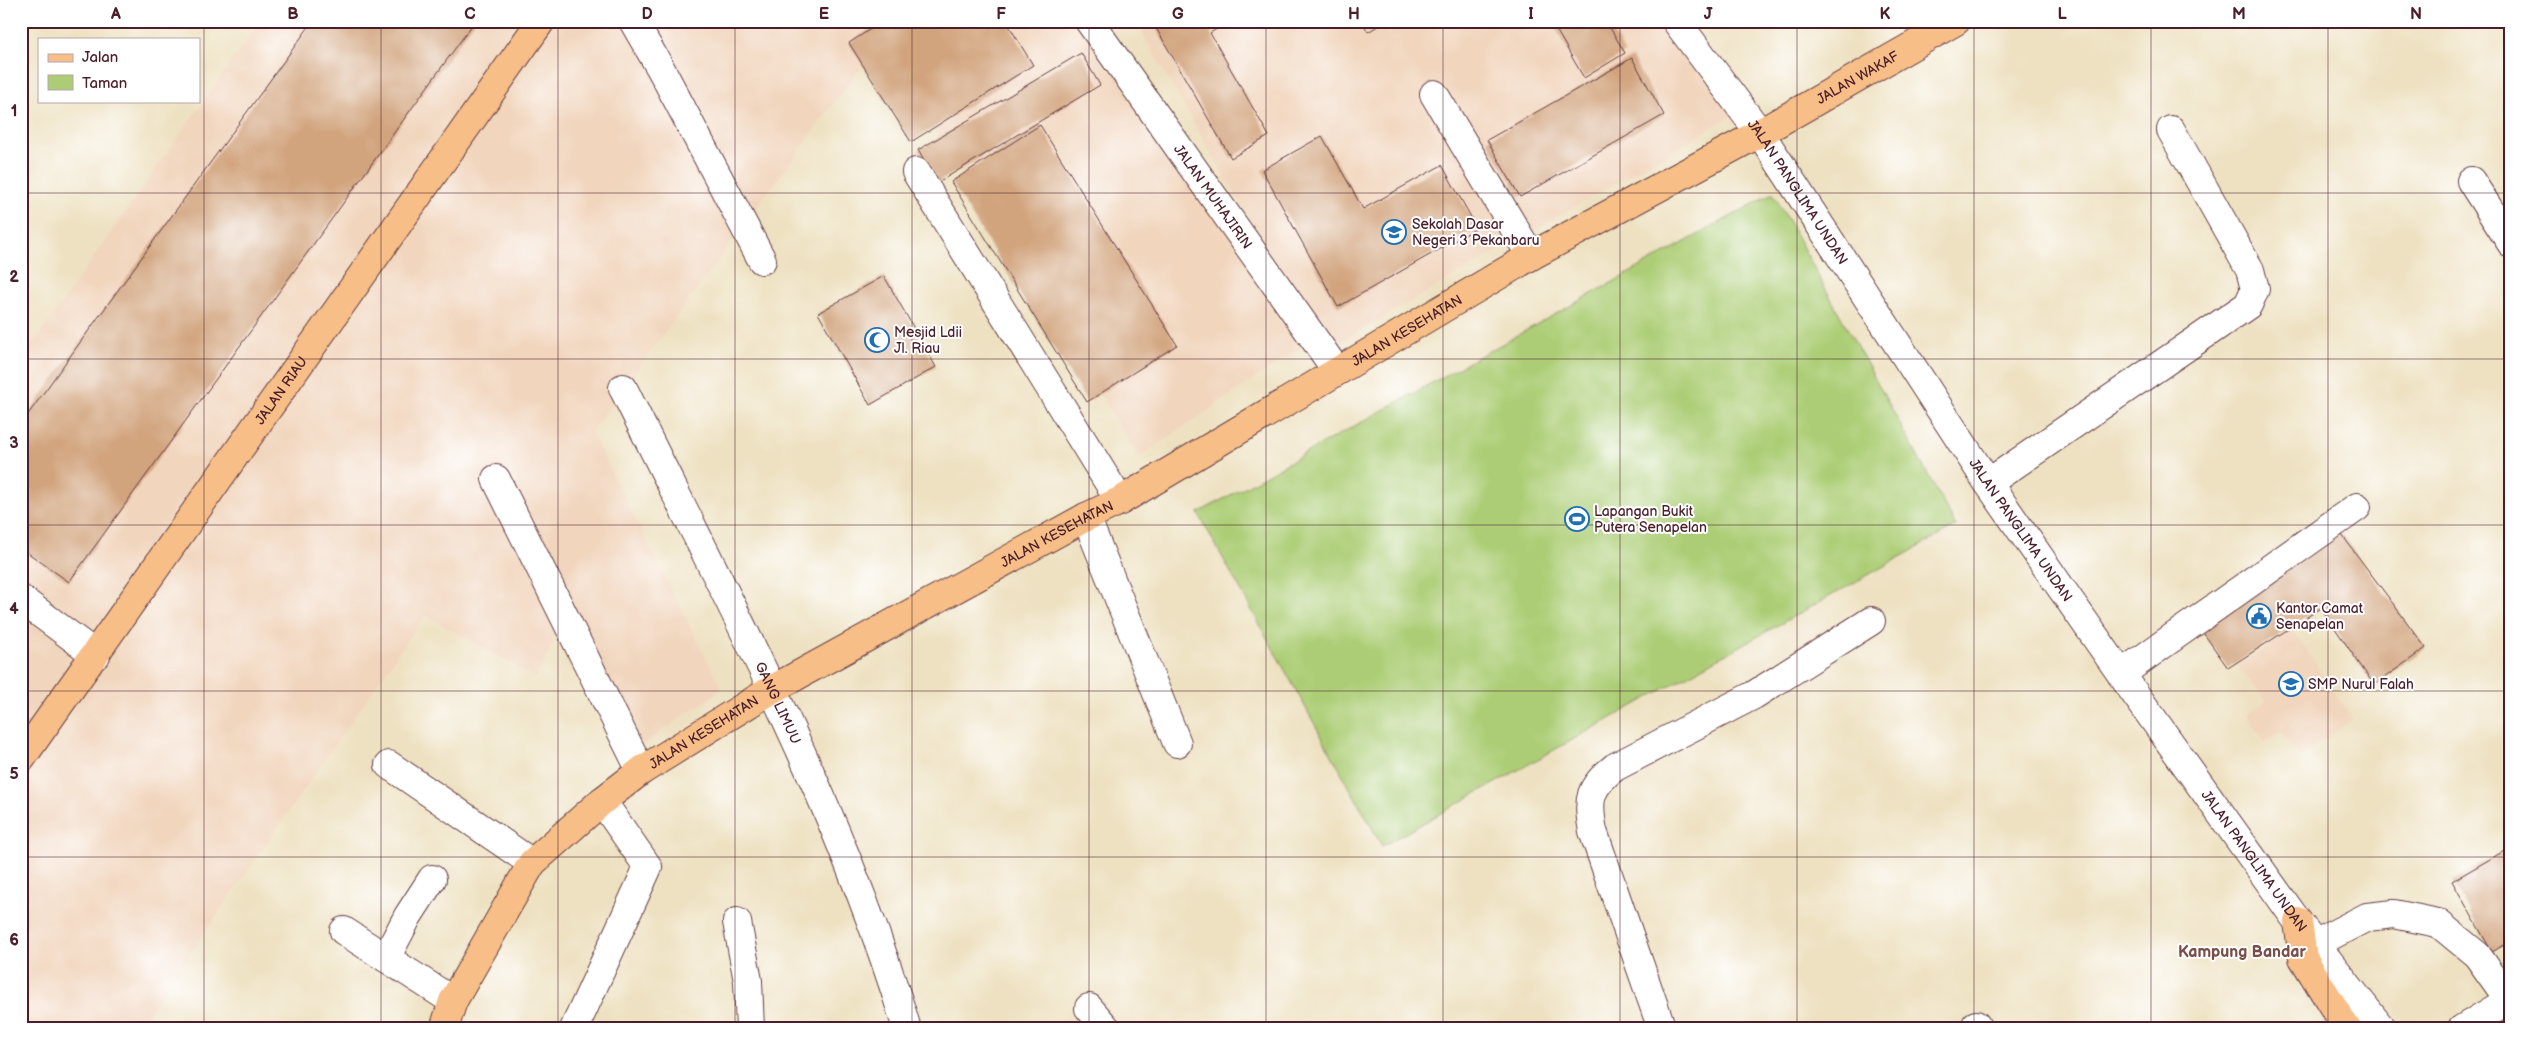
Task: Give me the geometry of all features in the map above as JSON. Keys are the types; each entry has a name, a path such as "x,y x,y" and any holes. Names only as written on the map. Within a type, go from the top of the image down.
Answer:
{"main road":[{"name":"JALAN RIAU","path":"21,759 541,21"},
{"name":"JALAN WAKAF","path":"1760,133 1956,21"},
{"name":"JALAN KESEHATAN","path":"444,1029 453,1001 532,863 602,801 641,771 772,690 1086,517 1120,501 1531,256 1760,133"},
{"path":"2298,922 2303,958 2347,1029"}],"street":[{"path":"633,21 662,71 762,260"},
{"name":"JALAN PANGLIMA UNDAN","path":"1676,21 1760,133 1988,483 2121,674 2298,922 2382,1029"},
{"name":"JALAN MUHAJIRIN","path":"1095,23 1337,371"},
{"path":"1434,94 1531,256"},
{"path":"1988,483 2248,305 2255,289 2250,270 2171,130"},
{"path":"916,172 1120,501"},
{"path":"2471,180 2511,243"},
{"name":"GANG LIMUU","path":"623,388 772,690 841,839 885,955 907,1029"},
{"path":"496,479 641,771"},
{"path":"2121,674 2357,508"},
{"path":"1086,517 1177,743"},
{"path":"21,599 96,655"},
{"path":"1662,1029 1593,831 1589,808 1593,790 1615,767 1754,695 1871,622"},
{"path":"389,765 532,863"},
{"path":"574,1029 648,866 602,801"},
{"path":"386,958 408,916 432,879"},
{"path":"2315,944 2367,917 2394,914 2438,923 2478,955 2510,999 2462,1029"},
{"path":"737,922 748,980 750,1029"},
{"path":"344,932 453,1001"},
{"path":"1089,1008 1107,1029"}],"shaded area":[{"path":"260,21 1095,21 1315,338 1139,457 879,42 591,432 722,689 638,748 561,628 536,678 425,615 138,1029 21,1029 21,339 32,345"},
{"name":"Sekolah Dasar Negeri 3 Pekanbaru","path":"1135,21 1677,21 1737,113 1325,351"},
{"name":"SMP Nurul Falah","path":"2292,629 2353,719 2300,757 2281,732 2265,742 2246,715 2267,701 2237,667"}],"green space":[{"name":"Lapangan Bukit Putera Senapelan","path":"1773,193 1956,526 1382,846 1198,513"}],"building":[{"path":"313,21 475,21 69,582 21,548 21,424"},
{"path":"883,21 1006,21 1033,65 911,142 849,43"},
{"path":"1152,21 1230,21 1210,33 1269,136 1231,158"},
{"path":"1362,21 1386,21 1368,32"},
{"path":"1551,21 1606,21 1625,53 1584,78"},
{"path":"1081,53 1100,85 937,183 918,150"},
{"path":"1632,58 1664,115 1520,197 1487,140"},
{"path":"1040,125 1177,345 1087,402 951,182"},
{"path":"1322,136 1363,209 1442,165 1477,228 1338,307 1262,170"},
{"name":"Mesjid Ldii Jl. Riau","path":"884,276 936,367 870,405 818,313"},
{"name":"Kantor Camat Senapelan","path":"2339,531 2426,648 2374,685 2321,608 2228,668 2197,624"},
{"path":"2511,847 2511,941 2492,952 2452,881"}],"place":[{"name":"Sekolah Dasar Negeri 3 Pekanbaru","path":"1394,232"},
{"name":"Mesjid Ldii Jl. Riau","path":"877,340"},
{"name":"Lapangan Bukit Putera Senapelan","path":"1577,519"},
{"name":"Kantor Camat Senapelan","path":"2259,616"},
{"name":"SMP Nurul Falah","path":"2291,684"}],"district":[{"name":"Kampung Bandar","path":"2242,952"}]}
